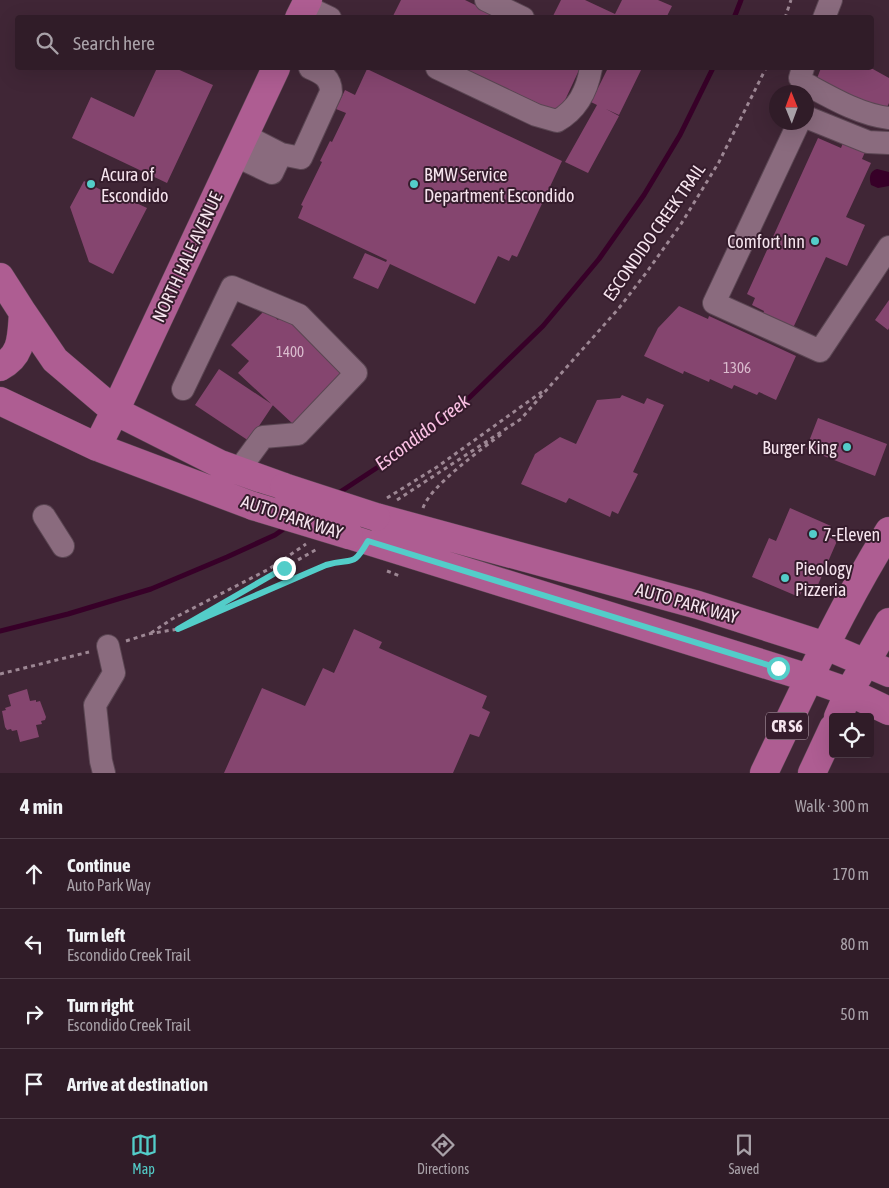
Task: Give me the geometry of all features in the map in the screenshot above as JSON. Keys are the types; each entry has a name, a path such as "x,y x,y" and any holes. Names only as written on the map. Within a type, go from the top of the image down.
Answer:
{"main road":[{"name":"NORTH HALE AVENUE","path":"97,447 275,70"},
{"name":"AUTO PARK WAY","path":"0,276 55,360 115,411 195,452 371,524 418,556 809,678 849,692 889,711"},
{"path":"0,367 6,363 21,342 23,313"},
{"name":"AUTO PARK WAY","path":"0,401 97,447 253,506 371,524 415,527 698,605 826,646 877,667"},
{"name":"CR S6","path":"764,773 809,678 869,564 889,531"},
{"path":"418,556 426,547 434,545 462,551 473,548 476,544"},
{"path":"840,713 849,692 877,667 889,622"},
{"name":"CR S6","path":"812,773 829,737"}],"street":[{"path":"486,0 517,15"},
{"path":"825,15 831,0"},
{"path":"304,8 322,15"},
{"path":"239,145 276,163 301,158 331,92 331,84 327,77 314,70"},
{"path":"440,70 536,115 557,121 566,116 583,96 591,70"},
{"path":"802,70 800,78 804,83 877,117 889,118"},
{"path":"814,120 868,142 889,143"},
{"path":"795,130 714,303 820,351 889,247"},
{"path":"183,389 232,287 299,314 356,373 298,434 262,437 238,470"},
{"path":"44,516 63,546"},
{"path":"102,767 95,705 114,673 108,646"}],"path":[{"path":"786,15 791,0"},
{"name":"ESCONDIDO CREEK TRAIL","path":"415,527 424,504 431,494 472,456 521,419 619,308 646,273 681,224 719,162 765,70"},
{"name":"ESCONDIDO CREEK TRAIL","path":"0,674 78,655 148,634 178,629 326,565 350,562 359,556 371,524 521,419"},
{"name":"ESCONDIDO CREEK TRAIL","path":"178,629 319,548"}],"shaded area":[{"path":"877,169 889,172 889,186 878,188 871,185 870,176"}],"building":[{"path":"401,0 465,0 496,15 394,15"},
{"path":"561,0 585,0 615,14 622,0 658,0 672,6 668,15 554,15"},
{"path":"156,70 179,70 213,85 167,183 72,138 91,97 134,117"},
{"name":"BMW Service Department Escondido","path":"367,70 369,70 562,161 517,257 512,255 509,261 498,256 475,304 390,264 378,289 353,278 365,253 386,262 387,260 298,218 303,206 301,205 322,162 320,161 330,141 332,142 346,113 336,109 345,90 355,95"},
{"path":"465,70 579,70 559,113"},
{"path":"607,70 641,70 619,115 606,109 619,116 588,173 565,162 597,105 591,102"},
{"path":"820,70 874,70 889,78 889,103 885,112 816,81"},
{"name":"Comfort Inn","path":"818,138 841,148 843,143 865,152 862,159 871,163 846,217 865,225 847,266 826,257 793,328 763,314 764,311 752,305 755,298 747,294"},
{"path":"84,181 103,191 104,188 147,208 113,274 89,262 70,207"},
{"path":"889,300 889,328 888,330 875,320"},
{"path":"679,306 708,319 709,316 796,356 776,400 759,392 757,395 734,385 732,389 710,379 709,382 684,371 683,374 644,356 658,328"},
{"path":"266,309 278,320 282,315 343,372 293,424 238,373 249,361 231,345"},
{"path":"219,369 273,405 249,441 195,405"},
{"path":"622,395 644,404 647,398 664,405 633,472 638,474 618,514 612,511 610,517 569,498 566,503 521,484 535,454 560,437 576,444 597,400 620,398"},
{"name":"Burger King","path":"818,418 887,444 875,476 806,449"},
{"path":"790,508 831,526 827,536 837,541 817,587 806,583 799,597 752,577 769,538 776,541"},
{"path":"354,629 382,642 379,648 487,696 482,708 490,712 479,737 470,734 453,773 224,773 262,688 305,706 323,668 334,673"},
{"path":"27,689 30,701 40,701 46,717 45,720 41,721 42,724 36,725 39,737 20,742 17,730 7,730 5,727 2,711 11,706 8,695"}],"waterway":[{"name":"Escondido Creek","path":"735,15 741,0"},
{"name":"Escondido Creek","path":"337,494 404,450 470,397 543,326 599,259 644,195 680,135 712,70"},
{"name":"Escondido Creek","path":"0,631 68,614 151,589 275,535 288,526"}],"place":[{"name":"Acura of Escondido","path":"91,184"},
{"name":"BMW Service Department Escondido","path":"414,184"},
{"name":"Comfort Inn","path":"815,241"},
{"name":"Burger King","path":"847,447"},
{"name":"7-Eleven","path":"813,534"},
{"name":"Pieology Pizzeria","path":"785,578"}],"route":[{"path":"284,568 178,629 326,565 350,562 359,556 368,541 778,668"}]}
